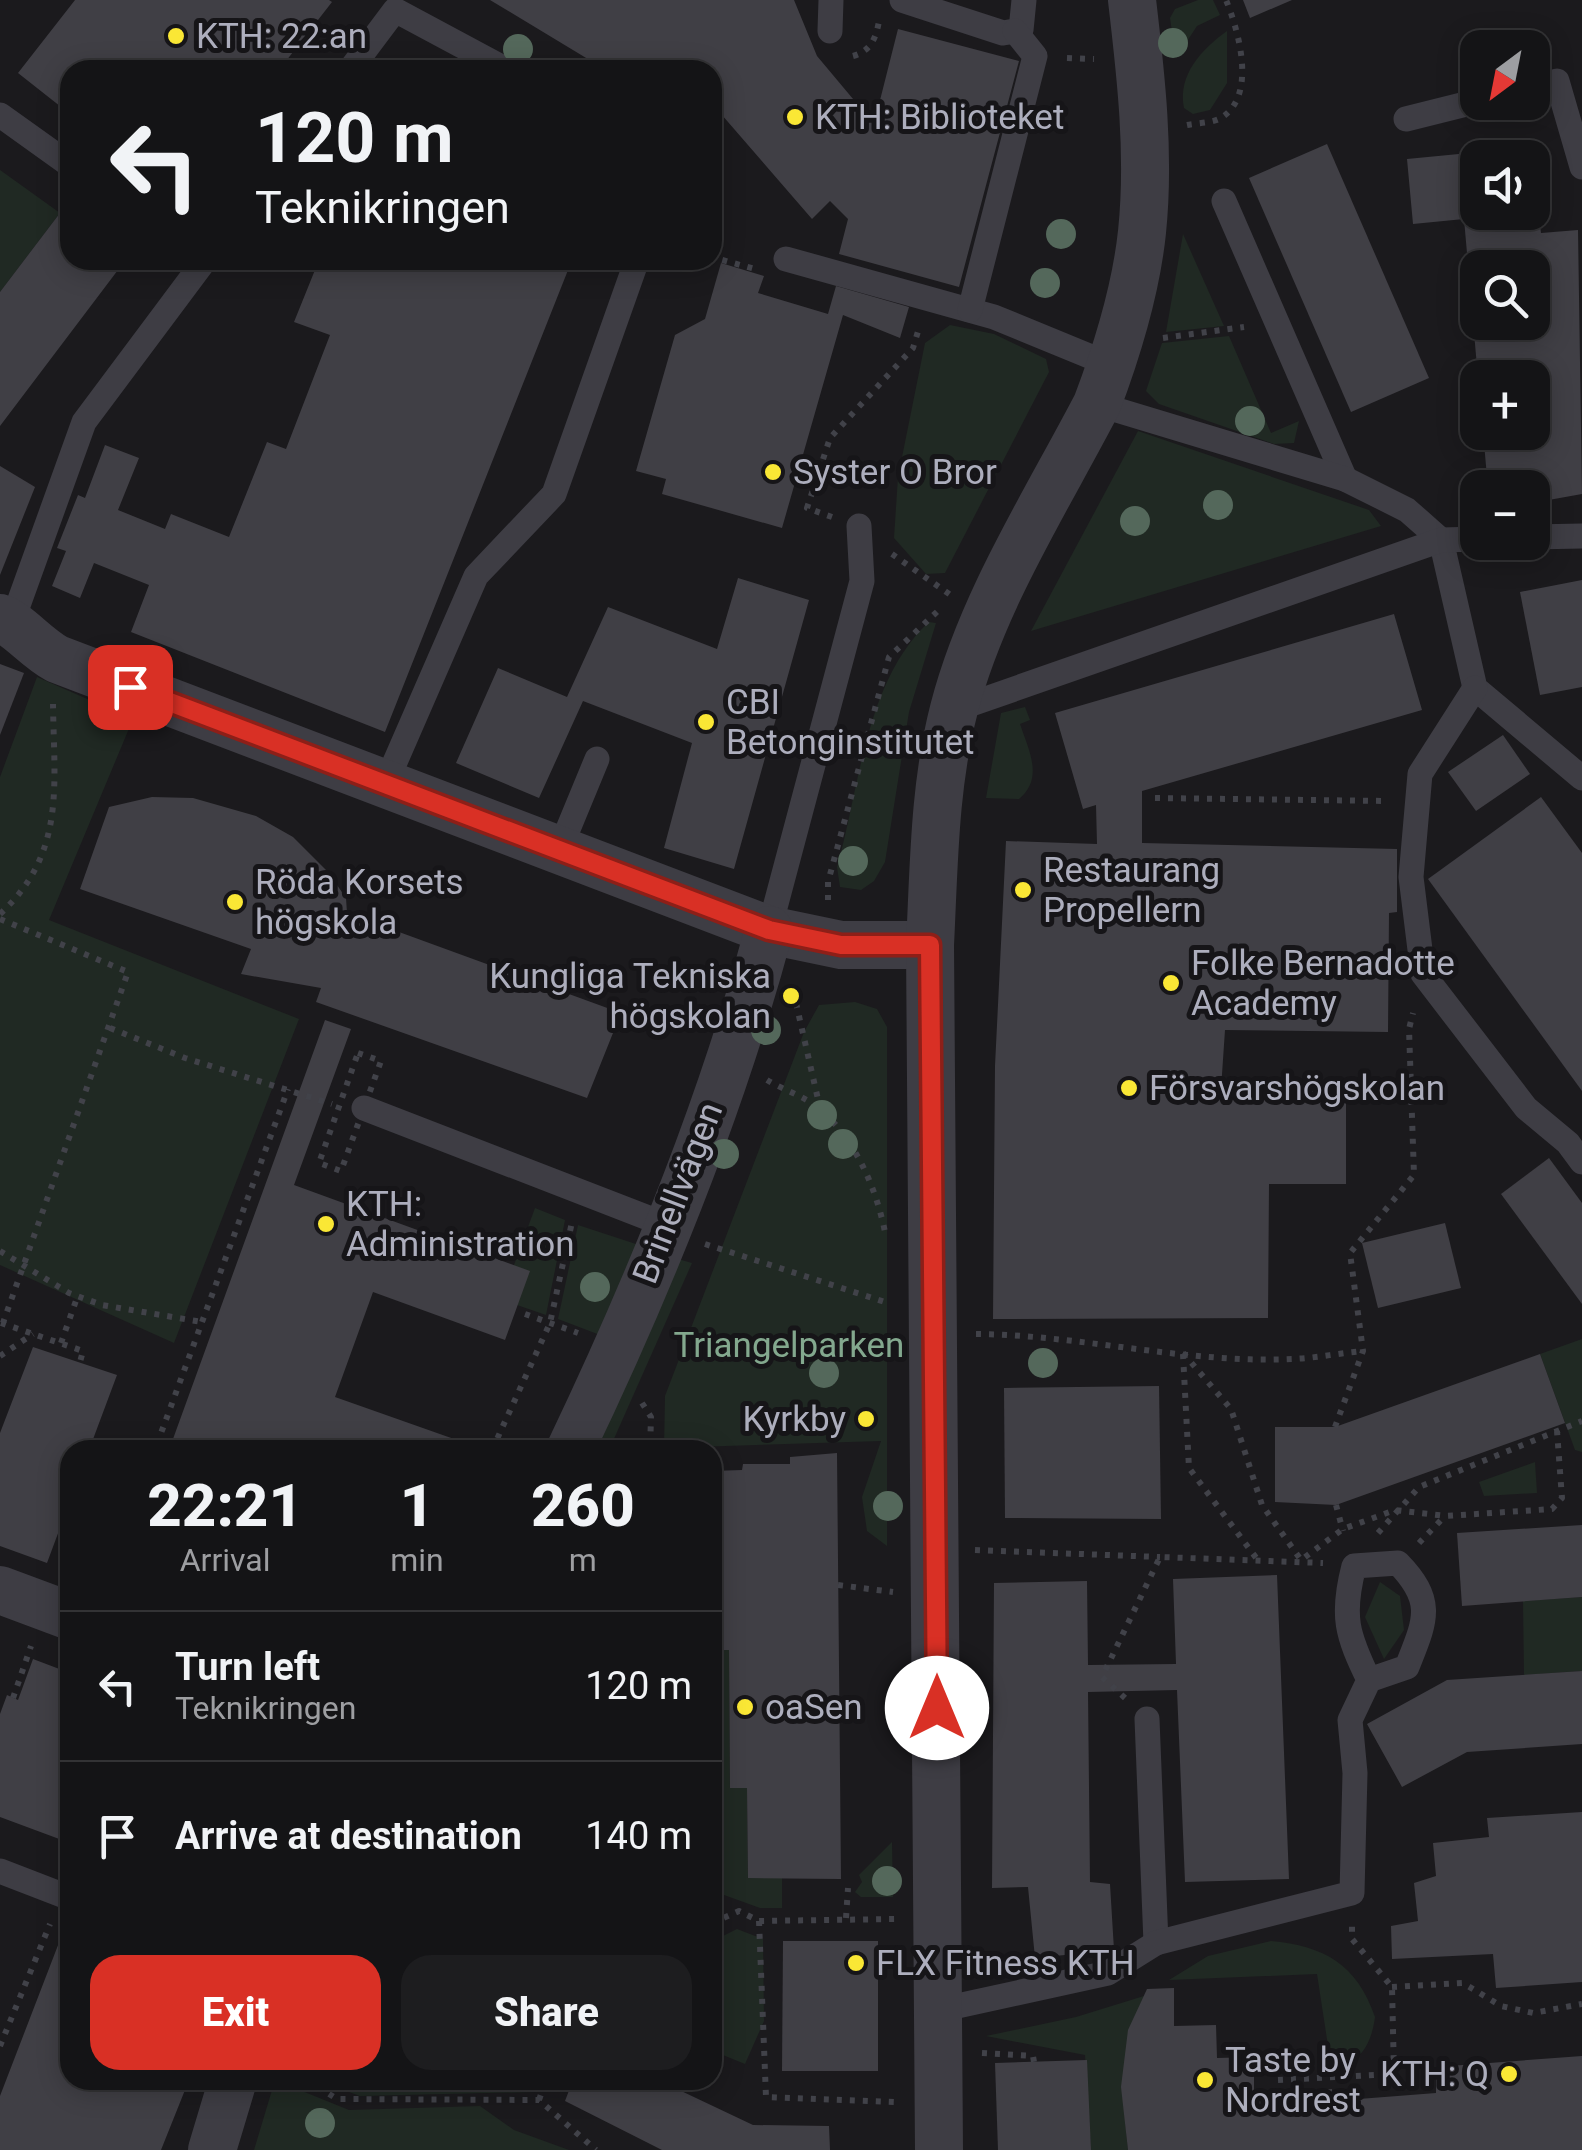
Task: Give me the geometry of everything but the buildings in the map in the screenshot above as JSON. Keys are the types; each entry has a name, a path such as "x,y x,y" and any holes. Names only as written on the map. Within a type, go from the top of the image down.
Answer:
{"street":[{"path":"939,2150 930,945 936,802 954,710 979,631 1104,385 1142,234 1144,98 1132,0"},
{"path":"6,620 31,645 57,659 769,930 841,945 930,945"},
{"name":"Brinellvägen","path":"575,1440 669,1226 751,997 769,930"},
{"path":"0,1590 60,1612"},
{"path":"212,2150 230,2090"}],"lane":[{"path":"830,0 830,31"},
{"path":"902,0 991,30 1014,31 1025,24 1024,0"},
{"path":"356,60 389,5 488,60"},
{"path":"970,310 1035,56 1014,31"},
{"path":"1550,83 1557,81 1582,167"},
{"path":"1406,119 1460,106"},
{"path":"0,115 60,157"},
{"path":"1224,201 1344,480"},
{"path":"777,265 970,310 1104,385 1344,480 1407,510 1441,540 1475,688 1582,778"},
{"path":"6,620 84,422 198,270"},
{"path":"385,785 476,576 554,494 634,270"},
{"path":"769,930 862,580 859,526"},
{"path":"1550,537 1582,536"},
{"path":"954,710 1441,540 1460,539"},
{"path":"1475,688 1420,774 1411,877 1423,974 1526,1108 1568,1142 1582,1162"},
{"path":"559,851 597,759"},
{"path":"364,1108 669,1226"},
{"path":"939,2010 1108,1974 1156,1943 1352,1893 1355,1773 1350,1720 1369,1680 1407,1667 1425,1620 1420,1586 1398,1563 1354,1566 1345,1599 1348,1636 1369,1680"},
{"path":"1147,1719 1156,1943"},
{"path":"0,1871 60,1907"}],"path":[{"path":"1181,126 1218,120 1234,107 1244,83 1226,0"},
{"path":"722,259 777,265"},
{"path":"1156,338 1232,331 1274,316"},
{"path":"807,508 830,438 913,348"},
{"path":"828,901 828,882 889,657 952,596"},
{"path":"57,659 52,678 55,815 47,846 21,895 0,916 128,972 1,1323 83,1351 80,1362"},
{"path":"1155,798 1418,801"},
{"path":"1335,1427 1363,1350 1350,1252 1414,1175 1409,1029 1423,974"},
{"path":"794,997 820,1109 865,1170 878,1200 889,1250"},
{"path":"110,1028 186,1058 339,1106 319,1163"},
{"path":"766,1080 820,1109"},
{"path":"158,1440 288,1089"},
{"path":"497,1440 550,1323 572,1222"},
{"path":"669,1226 707,1245 900,1306"},
{"path":"0,1251 20,1267 102,1305 202,1322"},
{"path":"61,1344 78,1295"},
{"path":"525,1314 617,1348"},
{"path":"0,1356 4,1349 34,1334"},
{"path":"975,1334 1044,1334 1184,1353 1292,1359 1363,1350"},
{"path":"1184,1353 1189,1468 1258,1560"},
{"path":"1184,1353 1231,1408 1262,1505 1301,1560"},
{"path":"642,1403 651,1417 650,1440"},
{"path":"1036,1556 1301,1560 1354,1566 1395,1510 1419,1487 1582,1421"},
{"path":"1301,1560 1343,1529 1395,1510 1446,1516 1552,1509 1562,1498 1557,1430"},
{"path":"1147,1719 1102,1677 1160,1558"},
{"path":"838,1585 899,1593"},
{"path":"846,1918 848,1888"},
{"path":"1278,2080 1394,2074 1392,1987 1352,1939 1352,1893"},
{"path":"722,1919 739,1911 758,1921 898,1919"},
{"path":"0,2046 60,1912"},
{"path":"758,1921 766,2097 901,2102"},
{"path":"1392,1987 1463,1983 1501,2006 1533,2012 1582,2004"},
{"path":"976,2053 1033,2056 1034,2062"},
{"path":"323,2090 337,2099 538,2100 596,2150"},
{"path":"538,2100 542,2090"}],"green space":[{"path":"1198,0 1213,0 1220,15 1197,26 1176,58 1170,18 1175,9"},
{"path":"1227,31 1227,83 1210,110 1193,114 1184,108 1188,74 1209,46"},
{"path":"0,170 60,213 0,292"},
{"path":"1183,234 1224,326 1166,332"},
{"path":"950,325 994,334 1046,359 1049,372 945,573 926,574 894,538 898,477 925,343"},
{"path":"1229,336 1271,433 1299,421 1294,443 1274,444 1159,404 1146,391 1162,343"},
{"path":"1138,431 1369,510 1381,526 1031,631"},
{"path":"929,622 936,623 909,712 885,862 874,881 861,890 840,887 837,867 878,704 908,646"},
{"path":"37,677 133,719 49,920 299,1019 174,1343 0,1265 0,777"},
{"path":"1025,707 1030,720 1020,724 1032,764 1031,782 1019,799 986,798 1001,713"},
{"name":"Triangelparken","path":"855,1002 877,1009 887,1027 887,1546 867,1531 862,1497 881,1441 722,1446 722,1440 664,1440 665,1396 804,1032 819,1005"},
{"path":"535,1208 565,1220 546,1315 517,1305 514,1265"},
{"path":"578,1225 639,1245 600,1335 558,1319"},
{"path":"678,1259 692,1263 613,1440 595,1440"},
{"path":"1582,1339 1582,1452 1575,1450 1540,1354"},
{"path":"1535,1462 1537,1493 1484,1496 1479,1482"},
{"path":"1380,1582 1400,1596 1404,1630 1384,1659 1365,1617"},
{"path":"1582,1597 1582,1671 1524,1675 1523,1601"},
{"path":"722,1650 729,1650 730,1787 747,1788 748,1878 782,1878 782,1908 760,1908 722,1894"},
{"path":"892,1842 893,1897 861,1897 855,1892 862,1882 859,1875"},
{"path":"737,1929 763,1939 764,2021 745,2064 722,2055 722,1936"},
{"path":"1271,1941 1322,1953 1359,1983 1375,2017 1367,2044 1357,2057 1340,2062 1330,2059 1317,1974 1169,1980 1208,1956"},
{"path":"1144,1996 1131,2034 1125,2072 1128,2150 1091,2150 1085,2055 986,2036 1076,2017"},
{"path":"272,2090 300,2090 349,2110 480,2106 514,2130 569,2150 254,2150"},
{"path":"344,2090 537,2090 536,2092 360,2096"}],"place":[{"name":"KTH: 22:an","path":"176,36"},
{"name":"KTH: Biblioteket","path":"795,117"},
{"name":"Syster O Bror","path":"773,472"},
{"name":"CBI Betonginstitutet","path":"706,722"},
{"name":"Restaurang Propellern","path":"1023,890"},
{"name":"Röda Korsets högskola","path":"235,902"},
{"name":"Folke Bernadotte Academy","path":"1171,983"},
{"name":"Kungliga Tekniska högskolan","path":"791,996"},
{"name":"Försvarshögskolan","path":"1129,1088"},
{"name":"KTH: Administration","path":"326,1224"},
{"name":"Kyrkby","path":"866,1419"},
{"name":"oaSen","path":"745,1707"},
{"name":"FLX Fitness KTH","path":"856,1963"},
{"name":"KTH: Q","path":"1509,2074"},
{"name":"Taste by Nordrest","path":"1205,2080"}],"route":[{"path":"130,687 769,930 841,945 930,945 937,1708"}]}
